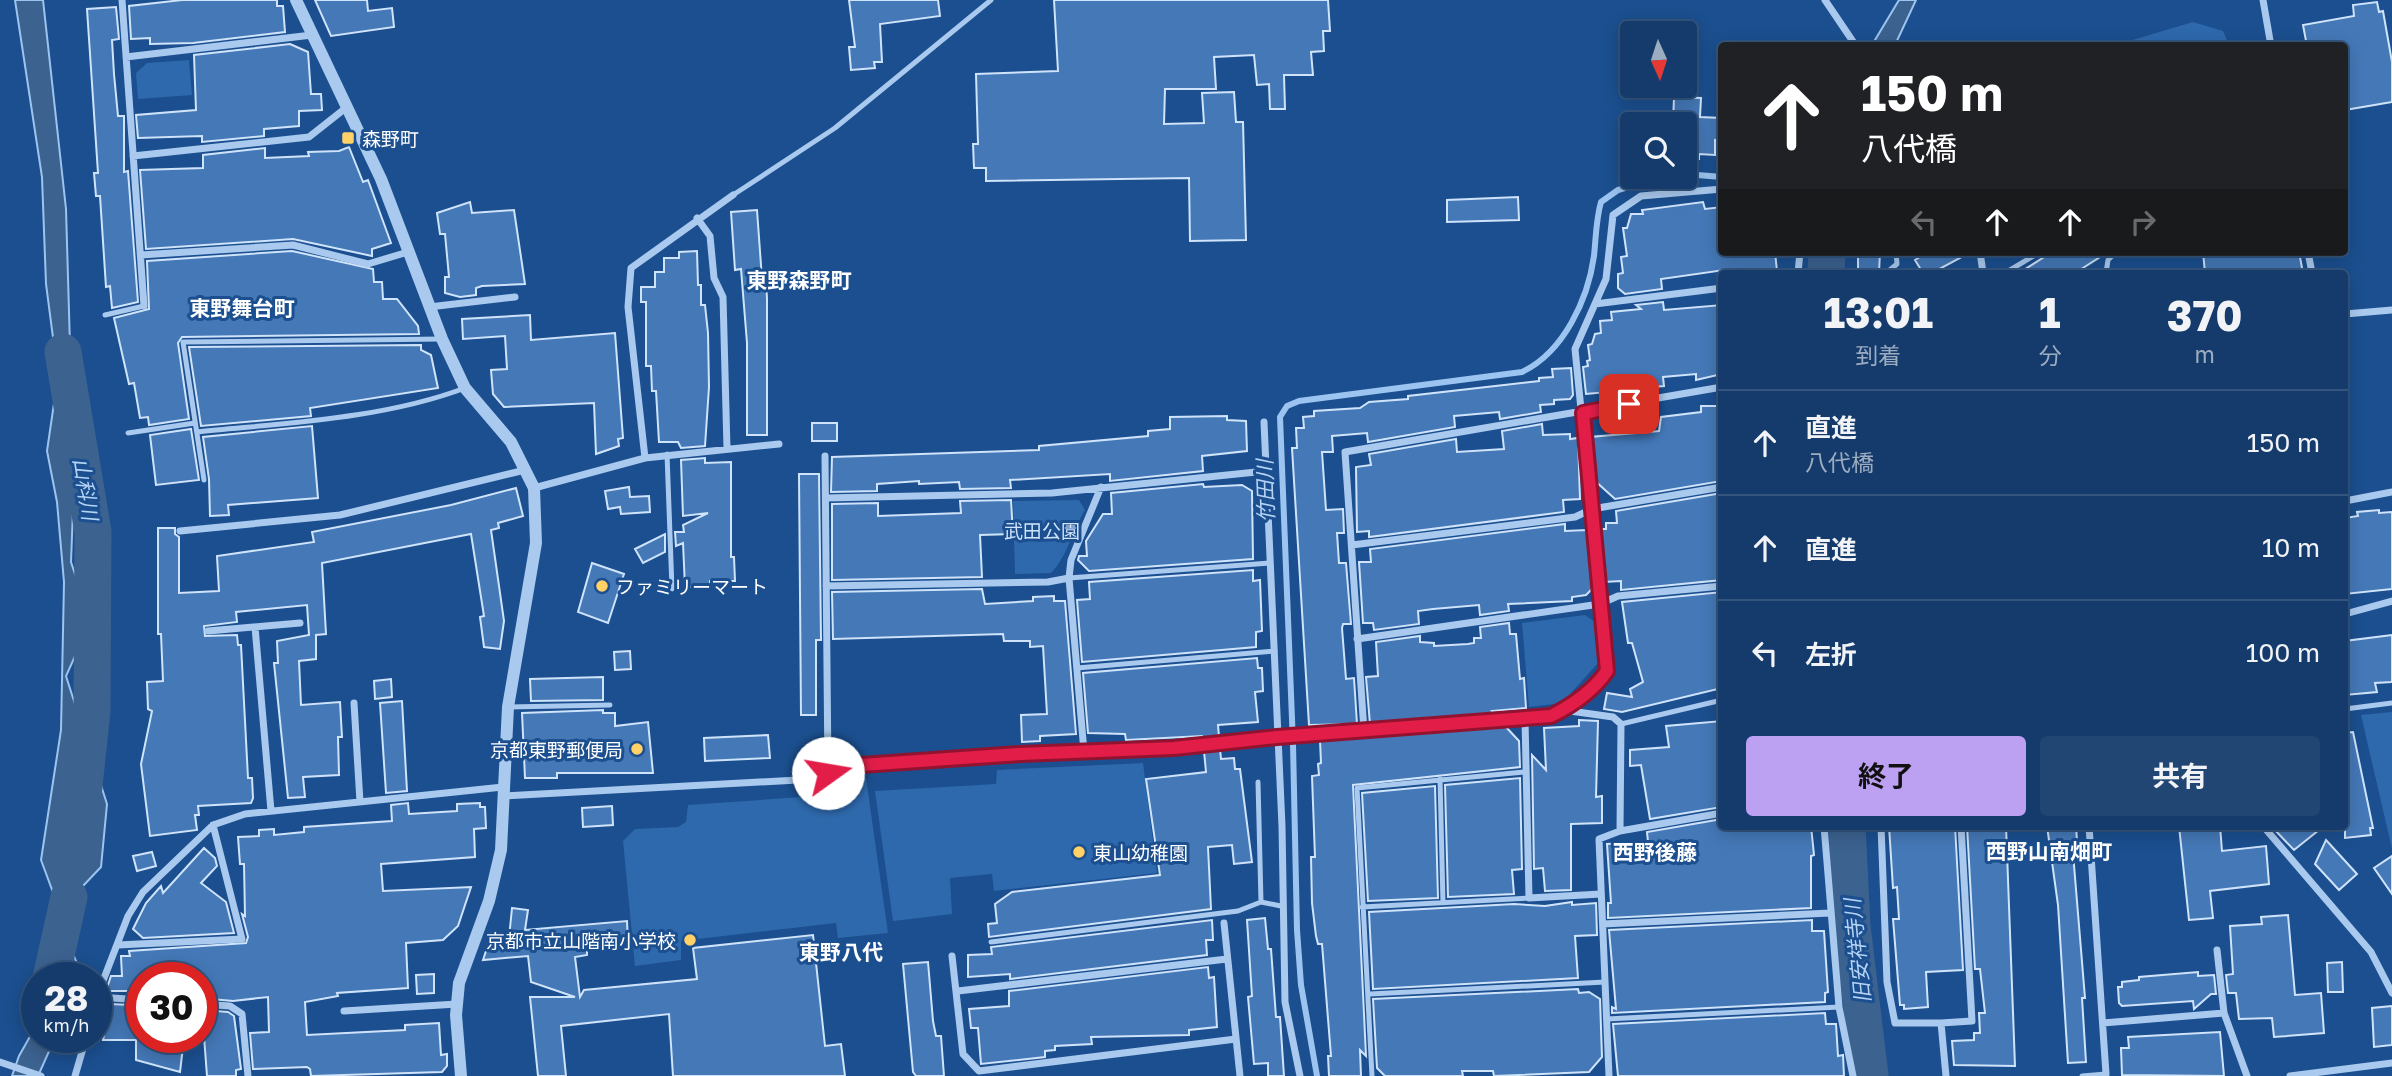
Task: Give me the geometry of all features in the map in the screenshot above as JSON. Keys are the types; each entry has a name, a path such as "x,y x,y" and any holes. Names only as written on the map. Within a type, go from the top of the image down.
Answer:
{"street":[{"path":"122,0 144,306"},
{"path":"296,0 381,179 442,339 466,388 511,442 534,488 536,543 508,707 501,850 489,901 458,983 461,1076"},
{"path":"1825,0 1853,42"},
{"path":"2263,0 2271,42"},
{"path":"126,57 312,34"},
{"path":"134,156 309,137 347,107"},
{"path":"111,962 128,916 143,892 213,825 245,814 360,802 502,792 798,780 861,765 1174,748 1281,736 1551,716 1598,683 1607,671 1575,349 1606,279 1613,215 1641,196 1718,189"},
{"path":"645,458 628,307 631,268 697,218 733,195"},
{"path":"697,218 710,236 714,278 723,298 727,449"},
{"path":"141,255 293,245 368,264 408,252"},
{"path":"1595,304 1718,289"},
{"path":"429,307 515,297"},
{"path":"2348,314 2392,310"},
{"path":"1364,731 1345,452 1718,388"},
{"path":"1264,422 1269,563 1281,736 1281,906 1285,1002 1300,1076"},
{"path":"534,488 667,454 779,444"},
{"path":"825,456 828,773"},
{"path":"180,531 340,515 525,470"},
{"path":"825,498 1052,494 1266,471"},
{"path":"1084,752 1069,578 1071,560 1101,487"},
{"path":"1352,545 1575,517 1592,509 1718,488"},
{"path":"2348,500 2392,492"},
{"path":"826,586 1048,583 1069,578"},
{"path":"1357,639 1600,604 1618,596 1718,586"},
{"path":"2348,613 2392,601"},
{"path":"208,631 300,623"},
{"path":"255,627 271,811"},
{"path":"354,703 360,802"},
{"path":"1562,710 1613,717 1621,724 1620,831"},
{"path":"1525,719 1524,772 1529,898 1601,894"},
{"path":"1609,1076 1599,839 1620,831 1718,814"},
{"path":"118,945 242,939 213,825"},
{"path":"1824,830 1839,1007 1853,1076"},
{"path":"1881,830 1887,982 1895,1023 1972,1021 1961,830"},
{"path":"2089,830 2106,1074"},
{"path":"2266,830 2371,952 2392,993"},
{"path":"1602,924 1830,913"},
{"path":"1224,923 1240,1076"},
{"path":"2217,950 2224,1013 2247,1076"},
{"path":"952,956 963,1054 979,1074 1236,1039"},
{"path":"958,991 1227,959"},
{"path":"344,1011 457,1004"},
{"path":"217,1005 230,1006 242,1014 248,1076"},
{"path":"2103,1023 2224,1013"},
{"path":"1941,1023 1946,1076"},
{"path":"75,1076 82,1053"},
{"path":"0,1062 41,1076"},
{"path":"2290,1076 2392,1063"}],"lane":[{"path":"733,195 835,128 991,0"},
{"path":"1890,270 1897,264 1896,256"},
{"path":"2010,270 2033,256"},
{"path":"105,314 144,306"},
{"path":"204,480 183,342 442,339"},
{"path":"197,432 315,420 440,397 466,388"},
{"path":"128,433 195,423"},
{"path":"667,454 672,589"},
{"path":"1069,578 1269,563"},
{"path":"1077,668 1275,651"},
{"path":"1621,724 1718,701"},
{"path":"2348,709 2392,703"},
{"path":"508,707 610,705"},
{"path":"1373,1076 1357,788 1524,772"},
{"path":"1440,779 1443,903"},
{"path":"1258,782 1261,902"},
{"path":"1362,907 1529,898"},
{"path":"991,942 1238,911 1261,902 1281,906"},
{"path":"1370,994 1605,982"},
{"path":"1607,1019 1839,1007"},
{"path":"2082,1076 2106,1074"}],"green space":[{"path":"2193,22 2223,31 2228,42 2126,42"},
{"path":"189,60 192,95 138,99 136,73 147,63"},
{"name":"武田公園","path":"1079,500 1085,510 1062,559 1051,573 1015,574 1013,501"},
{"path":"1585,615 1595,622 1599,662 1562,703 1529,707 1522,623"},
{"path":"2392,712 2392,849 2361,715"},
{"path":"1143,763 1157,873 994,891 992,874 950,878 952,914 893,921 875,791 996,784 997,770"},
{"path":"866,778 888,933 838,938 836,923 681,941 681,960 635,966 623,841 635,829 678,827 686,822 688,805 802,797"}],"shaded area":[{"path":"15,0 43,0 66,209 74,484 71,562 78,583 81,643 66,676 107,804 101,867 81,888 70,946 76,962 58,962 58,906 41,860 61,730 64,582 57,502 47,451 58,376 46,284 42,177"},
{"path":"1899,0 1916,0 1896,42 1874,42"},
{"path":"21,1052 48,1053 38,1076 12,1076"}],"building":[{"path":"182,0 277,0 277,6 283,6 285,32 193,43 150,44 150,38 131,39 129,6"},
{"path":"315,0 367,0 368,11 392,8 394,27 331,36"},
{"path":"849,0 938,0 940,16 880,24 882,62 874,62 875,68 851,70 849,47 855,47"},
{"path":"1054,0 1328,0 1330,31 1323,31 1324,51 1311,52 1313,75 1284,75 1285,109 1270,109 1269,84 1257,85 1254,55 1214,57 1216,89 1165,89 1164,124 1204,123 1202,93 1234,92 1236,122 1243,122 1246,240 1190,241 1189,178 986,181 986,168 974,168 973,144 978,144 976,74 1058,71"},
{"path":"2377,2 2379,12 2383,11 2392,62 2392,102 2348,109 2348,42 2306,42 2303,25 2354,16 2353,5"},
{"path":"116,7 119,39 112,40 114,74 118,116 124,116 124,172 128,171 138,302 112,308 110,286 106,287 100,196 96,196 94,173 98,173 87,9"},
{"path":"290,44 308,52 311,94 321,94 322,110 299,111 299,126 264,129 264,136 202,142 202,136 138,138 136,115 196,110 194,55"},
{"path":"1674,98 1701,98 1700,117 1718,118 1715,155 1699,154 1699,159 1697,112 1673,112"},
{"path":"349,147 363,182 368,180 391,243 372,249 372,256 293,239 146,249 140,170 203,168 203,155 265,148 265,158 309,156 308,152 339,151"},
{"path":"1518,197 1519,220 1447,222 1447,200"},
{"path":"470,202 472,213 514,210 525,284 482,286 476,288 476,295 460,297 445,293 445,277 449,277 445,234 440,234 437,213"},
{"path":"1703,202 1705,209 1718,207 1718,256 1775,256 1777,270 1718,270 1661,279 1662,289 1625,294 1618,288 1618,274 1623,273 1621,257 1627,256 1623,228 1627,228 1631,214 1643,214 1642,210"},
{"path":"757,210 762,279 766,279 767,299 767,435 747,435 747,343 741,269 735,270 731,212"},
{"path":"292,251 373,269 374,282 382,282 383,299 397,299 418,326 419,334 182,337 178,343 189,419 149,425 148,417 140,418 134,383 129,384 114,318 149,309 147,261"},
{"path":"697,251 698,285 701,285 701,305 705,305 708,333 709,387 705,446 681,448 678,442 659,442 656,391 652,391 651,366 646,366 646,302 641,302 641,287 655,287 655,272 664,272 664,258 679,258 679,252"},
{"path":"1858,256 1880,256 1879,270 1858,270"},
{"path":"1922,256 1964,256 1938,270 1921,270 1915,260"},
{"path":"2046,256 2102,256 2080,270 2024,270"},
{"path":"2203,256 2300,256 2302,270 2205,270"},
{"path":"1663,302 1664,310 1718,305 1718,375 1696,380 1696,374 1663,377 1664,386 1642,388 1642,393 1607,396 1607,392 1586,394 1583,367 1588,366 1587,361 1590,360 1588,345 1592,344 1595,334 1601,333 1600,321 1612,320 1611,312 1641,309 1636,305"},
{"path":"530,315 531,340 615,333 623,438 618,439 619,446 596,454 594,403 504,407 493,394 491,370 507,369 505,336 463,339 462,319"},
{"path":"421,345 421,350 431,355 438,388 310,408 311,416 201,426 189,347"},
{"path":"1571,368 1573,395 1570,399 1554,400 1554,404 1540,405 1541,412 1500,419 1499,412 1454,416 1455,427 1368,442 1367,433 1332,436 1333,452 1322,452 1326,510 1343,509 1344,533 1337,533 1339,563 1346,563 1351,624 1343,624 1342,628 1346,679 1354,678 1357,724 1309,725 1292,448 1297,448 1296,428 1304,428 1303,417 1314,416 1314,411 1360,408 1369,402 1408,399 1408,396 1539,381 1539,378 1553,377 1552,369"},
{"path":"1701,406 1718,406 1718,482 1615,499 1594,480 1590,437 1659,431 1661,417 1701,412"},
{"path":"1227,416 1227,420 1246,421 1247,451 1202,456 1203,471 1110,481 1110,474 1010,480 1011,488 960,489 959,482 919,484 919,481 877,484 877,491 831,492 832,457 1039,450 1039,446 1148,436 1148,431 1170,429 1170,417"},
{"path":"812,423 837,423 837,441 812,441"},
{"path":"1542,424 1543,435 1570,434 1570,439 1578,438 1580,499 1563,500 1564,512 1369,537 1369,531 1357,532 1356,467 1371,465 1369,454 1456,439 1457,452 1504,449 1502,431"},
{"path":"312,426 318,498 228,505 229,515 210,516 209,479 203,437"},
{"path":"191,429 199,480 156,485 150,435"},
{"path":"705,458 705,463 731,462 731,557 734,557 735,581 710,581 710,586 685,587 683,543 676,546 675,532 684,532 683,525 708,513 683,516 681,460"},
{"path":"799,474 819,474 821,640 816,640 816,715 801,715"},
{"path":"1203,484 1204,487 1242,485 1252,491 1253,559 1089,571 1078,560 1079,556 1087,556 1086,541 1103,514 1112,514 1111,493"},
{"path":"629,487 630,497 649,496 650,512 621,514 620,507 608,509 605,491"},
{"path":"516,488 523,516 498,523 499,528 491,530 504,621 500,649 484,647 480,617 484,616 471,534 322,563 326,634 316,635 316,659 299,661 301,705 340,702 342,737 338,737 339,775 303,777 305,797 288,798 274,663 278,663 277,641 309,635 307,605 236,612 237,622 204,626 205,636 237,635 238,645 241,645 248,778 252,778 253,798 251,803 198,806 199,815 195,815 197,830 150,836 141,764 152,711 148,709 147,682 163,681 161,634 158,634 158,528 175,528 175,534 179,537 179,593 219,591 217,556 314,542 312,532 451,505"},
{"path":"1718,494 1718,580 1621,590 1621,581 1604,582 1599,529 1606,529 1606,523 1617,523 1616,511"},
{"path":"1011,500 1013,534 980,535 982,577 832,580 832,504 878,503 878,516 961,513 960,501"},
{"path":"2357,512 2392,512 2392,589 2348,594 2348,518 2358,516"},
{"path":"1565,524 1565,531 1587,530 1593,588 1586,595 1572,597 1572,601 1508,604 1509,611 1480,615 1479,605 1418,611 1419,624 1374,630 1373,623 1363,623 1359,562 1371,562 1370,549"},
{"path":"665,534 665,552 643,563 635,549"},
{"name":"ファミリーマート","path":"592,563 624,574 608,623 578,612"},
{"path":"1253,570 1253,581 1260,580 1262,631 1256,632 1256,647 1082,662 1077,600 1090,599 1089,582"},
{"path":"982,589 985,604 1033,601 1033,597 1054,596 1054,601 1065,601 1076,734 1040,736 1040,741 1022,742 1021,715 1047,714 1043,646 1030,647 1030,641 1004,641 1003,634 833,639 832,592"},
{"path":"1718,592 1718,689 1622,712 1604,709 1607,693 1632,697 1630,689 1643,682 1632,643 1628,643 1622,602"},
{"path":"1509,623 1510,634 1516,634 1526,708 1492,711 1495,714 1370,724 1366,677 1378,676 1376,642 1420,636 1420,642 1434,643 1434,646 1468,644 1474,643 1474,638 1481,638 1480,627"},
{"path":"2392,635 2392,682 2375,683 2377,692 2348,695 2348,641"},
{"path":"630,651 631,669 615,670 614,652"},
{"path":"1257,658 1258,668 1262,668 1263,691 1255,692 1258,722 1218,725 1219,737 1203,739 1202,736 1126,740 1125,734 1088,733 1083,673"},
{"path":"603,677 603,700 531,701 530,679"},
{"path":"391,679 392,697 375,699 374,681"},
{"path":"402,701 407,791 386,793 380,703"},
{"path":"603,710 603,713 615,713 615,726 648,722 653,773 557,773 557,778 525,778 522,713"},
{"path":"1579,720 1598,721 1596,797 1602,796 1602,823 1571,824 1571,890 1545,891 1543,868 1534,869 1532,755 1546,770 1544,728 1579,726"},
{"path":"1718,721 1718,808 1650,819 1641,765 1630,766 1630,750 1669,747 1666,726"},
{"path":"1505,726 1519,741 1520,767 1353,785 1366,1056 1360,1050 1361,1076 1329,1076 1328,1056 1331,1056 1322,944 1318,944 1316,936 1312,903 1311,857 1315,857 1312,776 1319,775 1320,740"},
{"path":"2353,732 2373,828 2370,828 2371,835 2345,838 2345,830 2348,830 2348,733"},
{"path":"768,735 770,758 705,761 704,738"},
{"path":"1220,749 1221,759 1234,758 1235,769 1240,769 1252,862 1234,864 1232,845 1208,847 1211,909 989,937 988,924 997,923 995,904 1012,892 1160,875 1146,779 1206,772 1204,751"},
{"path":"1520,778 1522,869 1512,870 1514,894 1448,897 1445,785"},
{"path":"1435,786 1438,898 1368,901 1362,793"},
{"path":"408,803 409,814 457,811 457,804 480,803 480,807 485,807 486,828 474,829 475,857 381,864 383,891 471,887 458,926 443,940 406,943 408,988 337,993 338,996 305,1002 307,1035 405,1030 405,1025 439,1023 441,1055 447,1054 447,1066 442,1072 311,1076 307,1067 253,1069 250,1033 269,1032 268,997 233,1001 217,1000 217,962 126,962 126,991 112,991 112,976 122,976 121,956 130,956 129,951 246,943 248,937 242,914 245,916 244,864 240,864 238,837 259,836 259,830 274,829 274,835 304,832 304,827 392,821 391,805"},
{"path":"612,806 613,825 583,827 582,808"},
{"path":"1718,820 1718,830 1811,830 1814,855 1811,856 1811,908 1608,918 1608,903 1611,903 1607,844 1648,842 1647,832"},
{"path":"1889,830 1955,830 1963,970 1926,972 1928,1007 1904,1009 1904,1005 1900,1005 1893,919 1899,919 1897,887 1893,888"},
{"path":"1967,830 2006,830 2015,1066 1954,1065 1952,1041 1974,1040 1974,1033 1980,1033 1979,1013 1985,1013 1980,969 1975,969"},
{"path":"2048,830 2076,830 2077,841 2072,841 2085,998 2082,998 2086,1062 2068,1063 2058,905"},
{"path":"2179,830 2220,830 2222,851 2266,846 2269,884 2210,891 2213,918 2189,920"},
{"path":"2275,830 2319,830 2294,850"},
{"path":"2326,840 2357,874 2339,890 2315,864"},
{"path":"204,848 215,858 217,866 201,883 226,902 234,933 143,938 133,929 146,903 161,886 163,893"},
{"path":"152,852 156,866 137,871 133,856"},
{"path":"2392,856 2392,894 2374,868"},
{"path":"1572,902 1572,905 1596,903 1597,935 1575,936 1578,978 1373,989 1369,912 1514,904 1545,906"},
{"path":"512,908 528,910 525,930 627,921 628,942 587,950 587,955 575,957 580,997 584,990 697,979 693,948 813,935 825,1046 841,1044 845,1076 673,1076 669,1014 561,1026 566,1076 538,1076 530,997 575,997 531,982 528,956 483,960 492,933 509,938"},
{"path":"2288,915 2295,995 2321,993 2324,1033 2274,1037 2272,1018 2239,1019 2236,993 2228,993 2226,975 2233,974 2230,926 2262,924 2261,917"},
{"path":"1265,918 1268,949 1271,949 1276,1017 1280,1017 1284,1076 1268,1076 1268,1063 1254,1064 1248,997 1252,996 1247,920"},
{"path":"1212,920 1213,940 1206,940 1207,955 1010,979 1010,974 968,977 968,955 992,954 991,947"},
{"path":"1812,920 1812,931 1824,931 1828,992 1825,993 1825,1002 1612,1013 1612,1007 1616,1009 1609,930"},
{"path":"928,962 933,1021 936,1036 941,1036 944,1076 916,1076 913,1072 903,964"},
{"path":"2342,962 2343,992 2328,992 2327,963"},
{"path":"1208,967 1209,978 1214,977 1217,1027 1189,1030 1189,1035 1091,1037 1092,1044 1055,1046 1055,1050 1045,1051 1045,1057 981,1064 978,1028 971,1028 969,1009 1009,1006 1009,991"},
{"path":"2198,972 2198,976 2214,975 2216,994 2211,994 2194,1009 2193,1001 2122,1006 2119,1003 2118,987 2122,987 2122,982 2139,980 2139,977"},
{"path":"434,974 434,993 417,994 416,975"},
{"path":"1578,989 1579,993 1589,992 1600,999 1602,1057 1589,1072 1494,1076 1493,1071 1462,1071 1463,1076 1385,1076 1377,1068 1373,999"},
{"path":"112,1004 126,1005 126,1040 112,1040"},
{"path":"2392,1006 2392,1045 2374,1047 2372,1008"},
{"path":"217,1011 228,1012 234,1016 241,1069 236,1070 236,1076 207,1076 205,1053 217,1053"},
{"path":"1825,1013 1826,1024 1836,1024 1838,1056 1843,1055 1844,1076 1618,1076 1613,1024"},
{"path":"2220,1032 2224,1076 2122,1075 2121,1048 2129,1048 2128,1037"},
{"path":"136,1053 182,1053 180,1072 136,1060"}],"waterway":[{"name":"竹田川","path":"1697,175 1718,177"},
{"name":"竹田川","path":"1317,1076 1301,985 1297,930 1293,744 1280,417 1287,406 1299,401 1522,372 1537,363 1562,338 1572,323 1591,273 1601,202 1621,189"},
{"name":"旧安祥寺川","path":"1826,270 1827,256"},
{"name":"山科川","path":"63,352 93,532 92,711 83,795"},
{"name":"旧安祥寺川","path":"1847,830 1852,926 1870,1076"},
{"name":"山科川","path":"55,962 69,897"}],"place":[{"name":"森野町","path":"348,138"},
{"name":"ファミリーマート","path":"602,586"},
{"name":"京都東野郵便局","path":"637,749"},
{"name":"東山幼稚園","path":"1079,852"},
{"name":"京都市立山階南小学校","path":"690,940"}],"district":[{"name":"東野森野町","path":"799,280"},
{"name":"東野舞台町","path":"242,308"},
{"name":"西野山南畑町","path":"2049,851"},
{"name":"西野後藤","path":"1655,852"},
{"name":"東野八代","path":"841,952"}],"route":[{"path":"828,773 861,765 1020,754 1174,748 1277,737 1476,724 1551,716 1568,708 1598,683 1607,671 1583,413 1629,404"}]}
